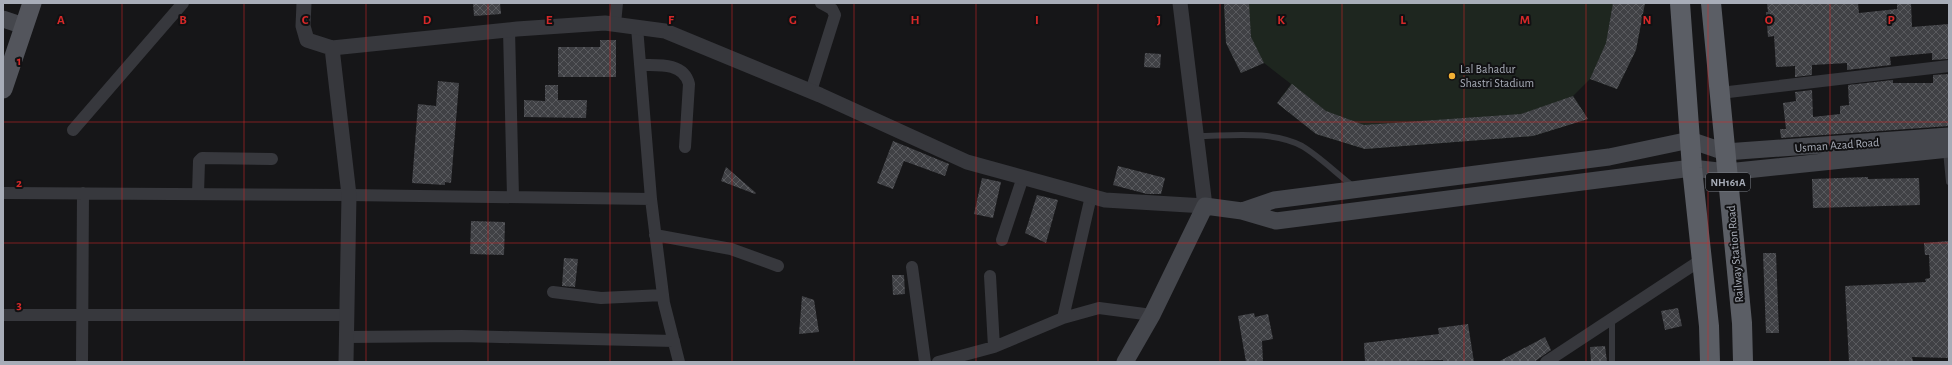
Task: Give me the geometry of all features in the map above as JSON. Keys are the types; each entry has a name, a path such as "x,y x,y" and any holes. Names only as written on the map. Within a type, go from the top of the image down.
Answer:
{"highway":[{"name":"NH161A","path":"1680,3 1692,168 1710,362"},
{"name":"Railway Station Road","path":"1711,3 1742,323 1743,362"}],"main road":[{"path":"3,89 32,3"},
{"path":"3,19 24,26"},
{"path":"1242,211 1274,200 1609,157 1690,140 1725,152"},
{"name":"Usman Azad Road","path":"1725,152 1948,145"},
{"name":"Usman Azad Road","path":"1204,206 1242,211 1276,221 1692,168 1728,172 1948,145"},
{"path":"1494,172 1497,193"},
{"path":"1125,362 1152,314 1204,206"}],"street":[{"path":"73,130 183,3"},
{"path":"304,3 303,26 307,40 332,48 510,30 605,23 665,31 810,91 968,162 1105,200 1204,206 1180,3"},
{"path":"615,24 617,3"},
{"path":"810,91 835,16 832,9 821,3"},
{"path":"636,27 650,199 664,303 679,362"},
{"path":"510,30 512,197"},
{"path":"332,48 349,195 346,362"},
{"path":"640,65 670,66 678,69 686,76 689,84 685,147"},
{"path":"1720,93 1949,66"},
{"path":"198,194 199,161 202,158 272,159"},
{"path":"1002,240 1023,177"},
{"path":"3,193 349,195 650,199"},
{"path":"82,362 84,314 84,193"},
{"path":"1063,318 1091,196"},
{"path":"656,235 731,249 778,266"},
{"path":"1548,361 1701,260"},
{"path":"912,267 925,362"},
{"path":"990,276 994,346"},
{"path":"553,292 601,298 663,295"},
{"path":"938,362 994,346 1063,318 1099,308 1152,314"},
{"path":"3,315 347,315"},
{"path":"347,337 462,336 674,341"}],"lane":[{"path":"1196,136 1270,137 1285,139 1303,147 1357,190"},
{"path":"1948,145 1949,182"},
{"path":"1612,318 1612,362"}],"shaded area":[{"name":"Lal Bahadur Shastri Stadium","path":"1224,3 1645,3 1636,50 1617,89 1590,79 1573,96 1588,119 1533,136 1365,149 1316,134 1277,103 1291,84 1264,63 1241,73 1226,43"}],"building":[{"path":"473,3 500,3 501,14 474,16"},
{"path":"1224,3 1249,3 1251,37 1264,63 1241,73 1226,43"},
{"path":"1613,3 1645,3 1636,50 1617,89 1590,79 1606,43"},
{"path":"1767,3 1858,3 1859,13 1897,9 1897,3 1911,3 1912,27 1949,24 1949,59 1932,60 1932,53 1890,57 1891,65 1847,70 1847,63 1812,65 1812,75 1795,77 1795,66 1776,67 1774,36 1768,37 1766,12 1768,12"},
{"path":"600,40 616,40 616,77 558,77 558,47 600,47"},
{"path":"1145,53 1161,54 1160,68 1144,67"},
{"path":"1949,74 1949,126 1781,138 1780,129 1786,129 1783,103 1796,101 1795,92 1812,90 1813,117 1840,114 1840,106 1849,105 1848,85 1893,80 1893,83 1933,83 1933,75"},
{"path":"438,81 459,83 451,183 445,182 445,185 412,183 418,104 436,106"},
{"path":"1292,84 1326,111 1364,125 1521,114 1573,96 1588,119 1533,136 1365,149 1316,134 1277,103"},
{"path":"545,85 558,85 558,100 587,100 586,118 524,117 524,100 545,101"},
{"path":"893,141 949,164 945,176 904,161 893,189 877,183"},
{"path":"1118,166 1165,178 1161,194 1147,194 1113,185"},
{"path":"726,167 756,193 755,194 721,181"},
{"path":"1868,177 1868,179 1919,178 1920,205 1813,208 1812,179"},
{"path":"982,178 1001,182 993,218 974,214"},
{"path":"1037,195 1058,200 1046,243 1025,233"},
{"path":"471,221 505,222 504,255 470,254"},
{"path":"1949,241 1949,358 1912,357 1913,362 1849,362 1845,286 1926,282 1925,279 1930,278 1929,255 1925,255 1924,243"},
{"path":"1763,253 1776,253 1779,333 1766,333"},
{"path":"564,258 578,259 575,287 562,286"},
{"path":"892,275 904,275 905,294 893,295"},
{"path":"802,296 814,300 819,332 799,334"},
{"path":"1678,308 1682,326 1665,330 1661,311"},
{"path":"1254,313 1255,317 1268,314 1273,339 1262,341 1263,362 1246,362 1238,316"},
{"path":"1468,324 1474,362 1443,362 1443,360 1365,362 1364,343 1439,334 1438,328"},
{"path":"1545,337 1551,350 1534,362 1498,362"},
{"path":"1605,346 1607,362 1591,362 1590,347"}],"place":[{"name":"Lal Bahadur Shastri Stadium","path":"1452,76"}]}
